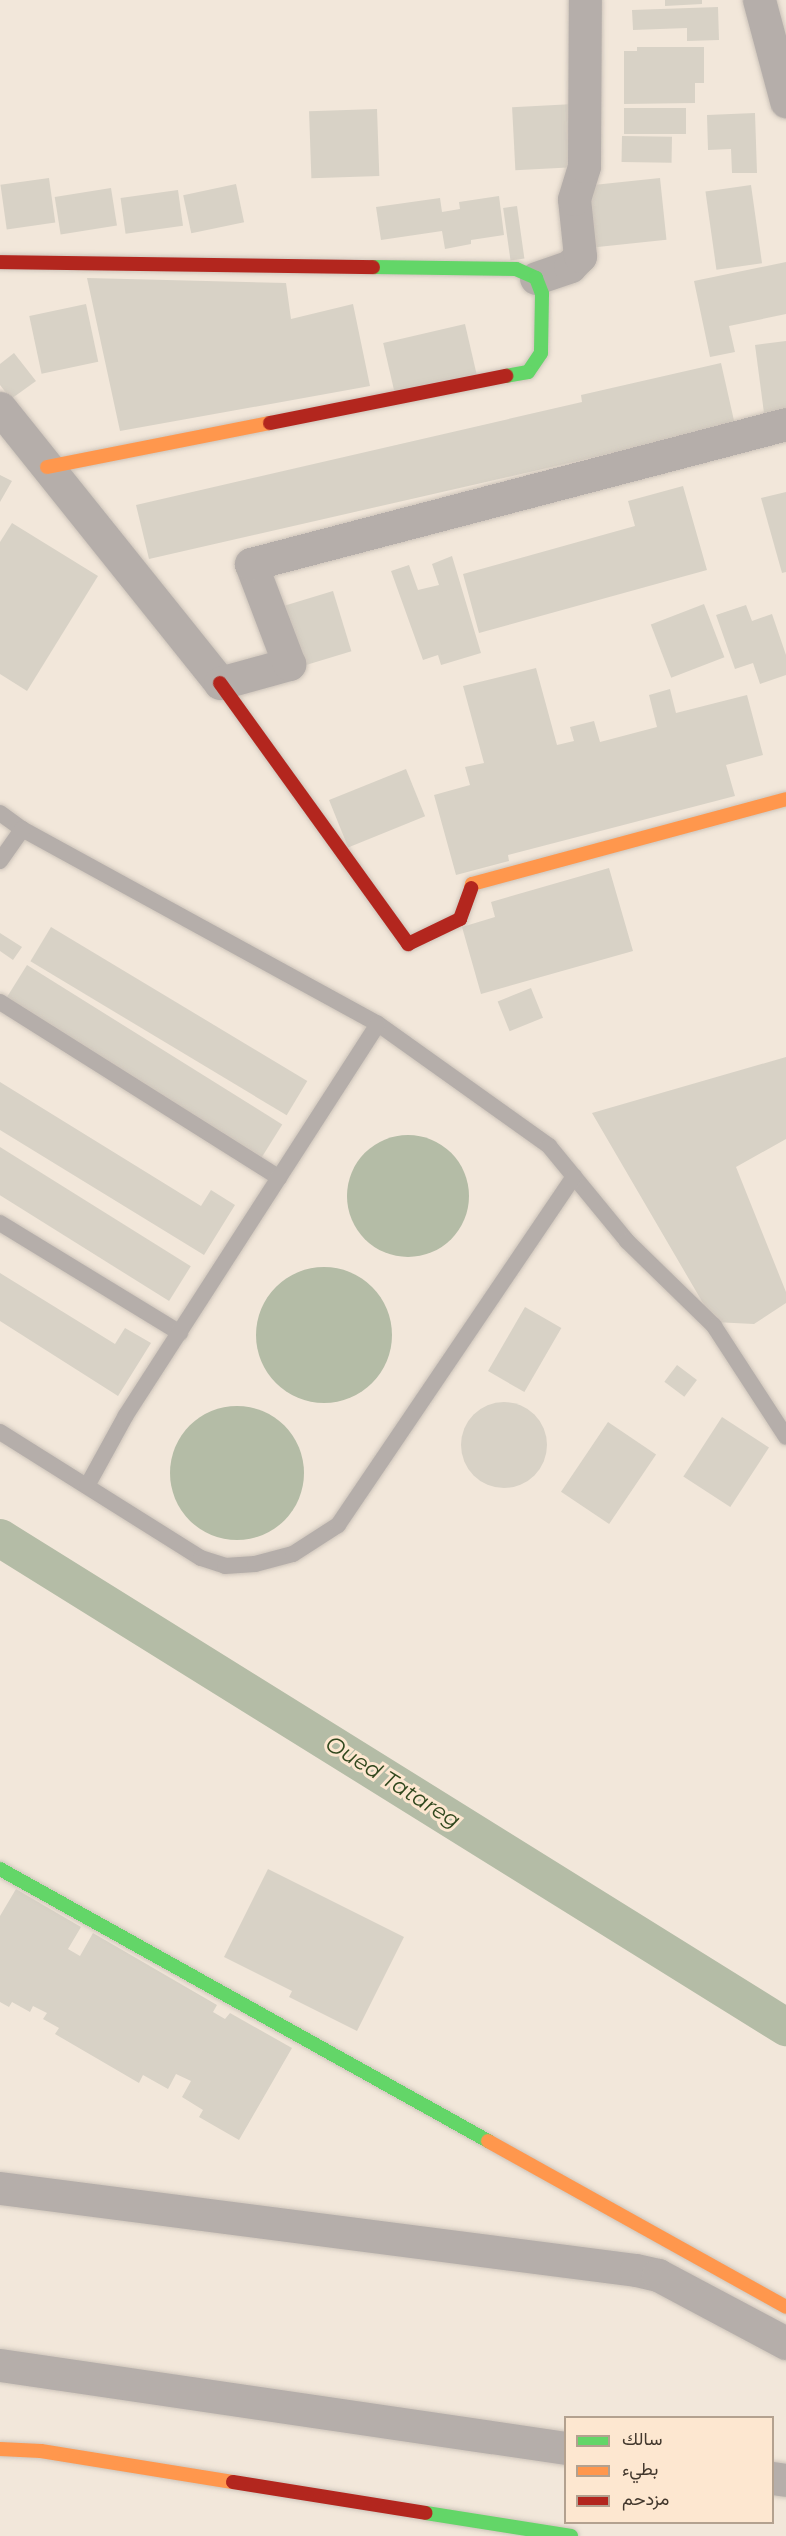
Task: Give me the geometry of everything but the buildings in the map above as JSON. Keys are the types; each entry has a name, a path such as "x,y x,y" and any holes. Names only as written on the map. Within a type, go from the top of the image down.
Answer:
{"street":[{"path":"0,262 516,269 536,278 570,266 580,256 574,199 584,166 585,0"},
{"path":"759,0 786,101"},
{"path":"47,467 528,372 541,353 544,333 542,294 536,278"},
{"path":"0,408 220,683 408,944 460,919 472,884 786,799"},
{"path":"220,683 289,664 251,564 786,424"},
{"path":"0,1869 786,2307"},
{"path":"0,2188 636,2270 658,2275 786,2343"},
{"path":"0,2366 564,2448"},
{"path":"0,2449 53,2453 571,2536"}],"lane":[{"path":"0,813 22,829 378,1024 549,1146 627,1241 714,1326 786,1437"},
{"path":"0,861 22,829"},
{"path":"0,1002 279,1178"},
{"path":"87,1486 126,1415 378,1024"},
{"path":"0,1432 201,1558 225,1566 255,1564 293,1554 338,1525 574,1176"},
{"path":"0,1223 180,1333"}],"shaded area":[{"path":"408,1135 431,1139 451,1153 465,1173 469,1196 465,1219 451,1239 431,1253 408,1257 385,1253 365,1239 351,1219 347,1196 351,1173 365,1153 385,1139"},
{"path":"324,1267 350,1272 362,1278 372,1287 381,1297 387,1309 392,1335 387,1361 381,1373 372,1383 362,1392 350,1398 324,1403 298,1398 286,1392 276,1383 267,1373 261,1361 256,1335 261,1309 267,1297 276,1287 286,1278 298,1272"},
{"path":"237,1406 263,1411 284,1426 299,1447 304,1473 299,1499 284,1520 263,1535 237,1540 211,1535 190,1520 175,1499 170,1473 175,1447 190,1426 211,1411"}],"waterway":[{"name":"Oued Tatareg","path":"0,1538 786,2027"}],"traffic: fast":[{"path":"373,267 516,269 536,278 542,294 541,353 528,372 506,376"},
{"path":"0,1869 488,2141"},
{"path":"426,2513 571,2536"}],"traffic: slow":[{"path":"47,467 270,423"},
{"path":"471,888 472,884 786,799"},
{"path":"488,2141 786,2307"},
{"path":"0,2449 41,2451 233,2482"}],"traffic: jam":[{"path":"0,262 373,267"},
{"path":"270,423 506,376"},
{"path":"220,683 408,944 460,919 471,888"},
{"path":"233,2482 426,2513"}]}
